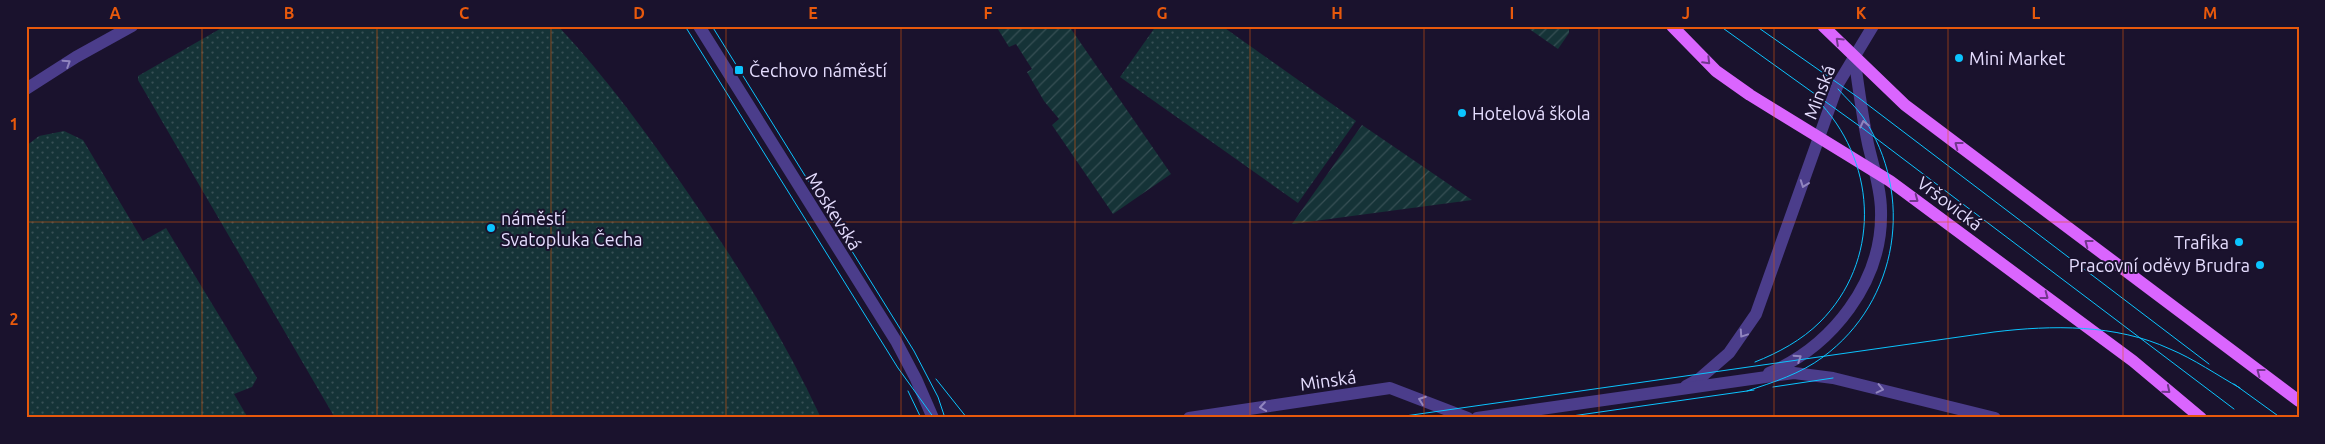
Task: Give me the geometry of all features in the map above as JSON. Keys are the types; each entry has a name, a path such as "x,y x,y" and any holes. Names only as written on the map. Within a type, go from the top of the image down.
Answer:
{"main road":[{"name":"Vršovická","path":"1672,26 1716,71 1750,96 1890,181 2133,361 2201,418"},
{"path":"1823,26 1905,105 2299,401"}],"street":[{"path":"26,90 76,57 132,26"},
{"name":"Moskevská","path":"699,26 896,341 916,378 933,418"},
{"path":"1854,55 1873,26"},
{"name":"Minská","path":"1676,390 1699,379 1719,364 1744,334 1756,314 1838,84 1854,55"},
{"name":"Minská","path":"1754,379 1794,361 1822,340 1848,310 1862,289 1874,259 1881,226 1880,194 1859,98 1854,55"},
{"name":"Minská","path":"1477,418 1794,373 1833,378 1995,418"},
{"name":"Minská","path":"1189,418 1390,388 1468,418"}],"green space":[{"path":"225,26 558,26 626,107 707,220 776,331 821,418 335,418 138,80 138,76"},
{"path":"996,26 1069,26 1171,174 1113,214 1052,125 1059,119 1044,101 1027,72 1032,69 1016,44 1009,47"},
{"path":"1156,26 1222,26 1356,121 1298,203 1120,77"},
{"path":"1525,26 1569,26 1569,33 1558,49"},
{"path":"1362,125 1472,200 1292,224"},
{"path":"64,131 83,140 143,241 166,228 257,378 252,387 234,394 248,418 26,418 26,146 39,136"}],"tram line":[{"path":"685,26 898,368 934,418"},
{"path":"712,26 914,351 938,397 945,418"},
{"path":"1720,26 1865,130 2234,409"},
{"path":"1756,26 1859,98 2209,364"},
{"path":"1747,391 1796,373 1823,357 1849,334 1869,307 1883,277 1891,245 1893,212 1889,180 1879,147 1863,117 1838,89"},
{"path":"1755,362 1789,345 1805,335 1820,322 1840,298 1854,272 1862,243 1865,214 1862,185 1854,157 1840,130 1822,105"},
{"path":"1391,418 1994,332 2038,328 2083,328 2128,335 2149,341 2188,357 2240,388"},
{"path":"1773,387 1833,378"},
{"path":"936,379 967,418"},
{"path":"2234,384 2281,418"},
{"path":"1558,418 1754,390"},
{"path":"908,391 921,418"}],"place":[{"name":"Mini Market","path":"1959,58"},
{"name":"Čechovo náměstí","path":"739,70"},
{"name":"Hotelová škola","path":"1462,113"},
{"name":"náměstí Svatopluka Čecha","path":"491,228"},
{"name":"Trafika","path":"2239,242"},
{"name":"Pracovní oděvy Brudra","path":"2260,265"}]}
